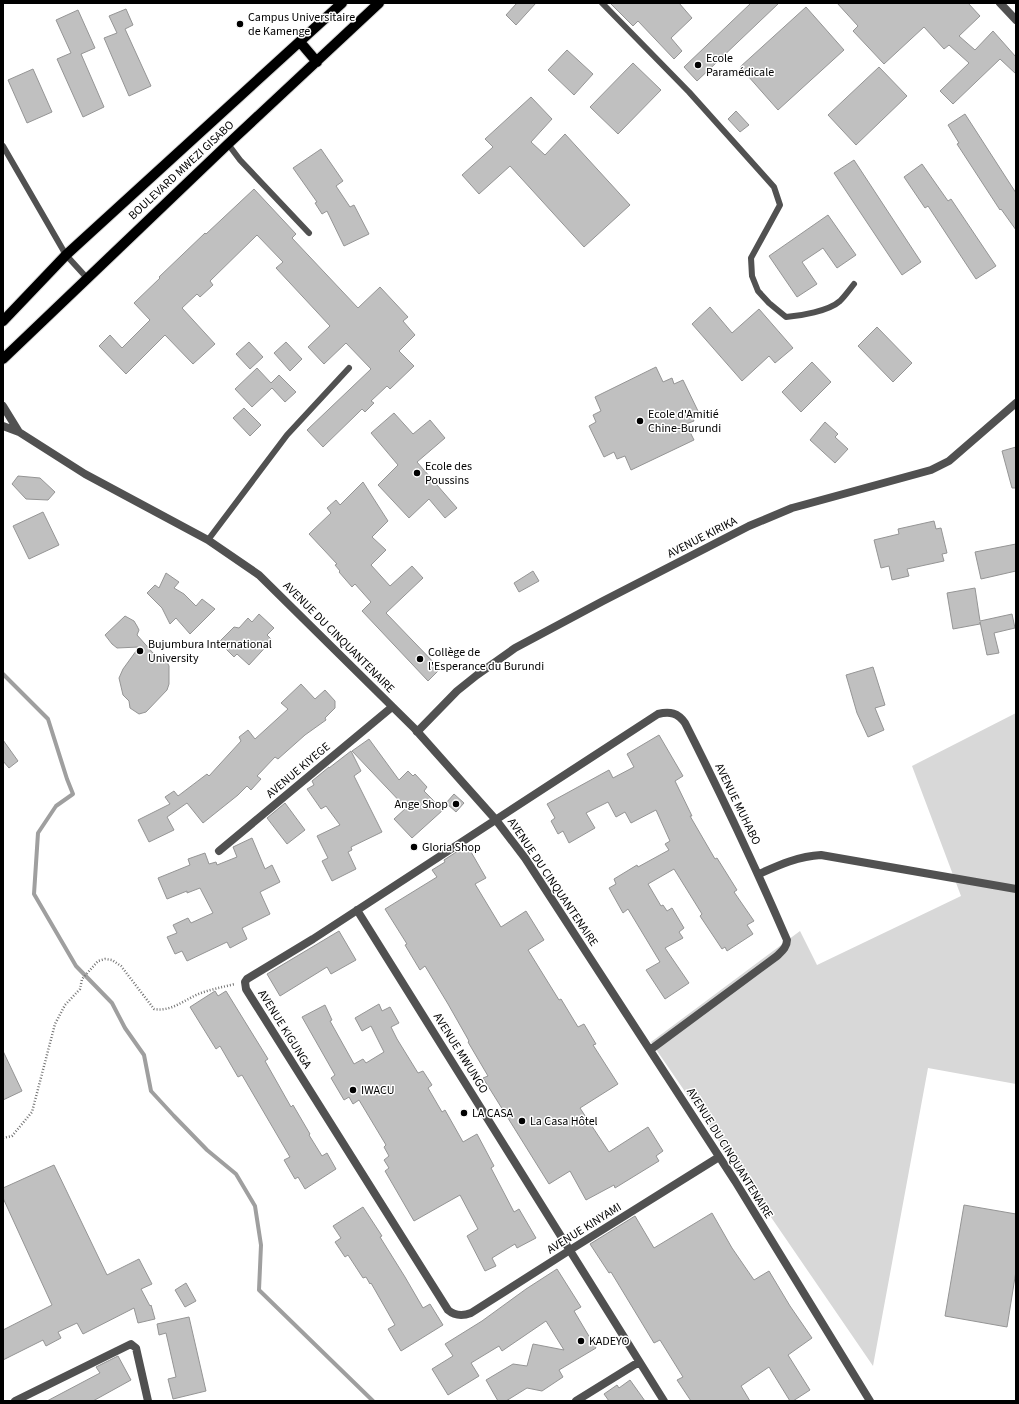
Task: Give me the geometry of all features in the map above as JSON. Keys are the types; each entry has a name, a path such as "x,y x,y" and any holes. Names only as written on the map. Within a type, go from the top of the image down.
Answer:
{"main road":[{"name":"BOULEVARD MWEZI GISABO","path":"3,321 66,255 342,3"},
{"name":"BOULEVARD MWEZI GISABO","path":"3,358 379,3"},
{"path":"300,42 317,62"}],"street":[{"path":"1000,3 1016,20"},
{"name":"AVENUE KIRIKA","path":"417,732 457,691 476,675 524,642 602,600 762,520 792,508 931,470 949,461 1016,403"},
{"path":"3,406 19,432"},
{"path":"3,426 19,432"},
{"name":"AVENUE DU CINQUANTENAIRE","path":"19,432 68,464 208,540 262,578 417,732 496,820 525,858 719,1157 870,1401"},
{"name":"AVENUE KIYEGE","path":"218,851 392,707"},
{"name":"AVENUE MUHABO","path":"496,820 658,714 671,712 677,714 685,723 759,874 787,940 785,947 765,966 650,1050"},
{"name":"AVENUE KIGUNGA","path":"460,1315 454,1314 448,1310 246,989 245,982 247,979 496,820"},
{"path":"759,874 802,857 821,855 1016,889"},
{"name":"AVENUE MWUNGO","path":"356,910 664,1401"},
{"name":"AVENUE KINYAMI","path":"460,1315 471,1313 719,1157"},
{"path":"15,1401 131,1344 136,1348 148,1401"},
{"path":"576,1401 639,1362"}],"lane":[{"path":"602,3 689,92 774,187 780,204 751,258 752,276 758,291 769,303 786,317 804,316 840,302 854,284"},
{"path":"228,144 240,160 309,233"},
{"path":"3,146 66,255 87,278"},
{"path":"208,540 287,435 349,368"}],"path":[{"path":"3,1138 12,1136 32,1112 55,1024 65,1005 80,989 82,979 98,961 105,959 112,960 121,966 154,1009 169,1009 201,993 245,982"}],"shaded area":[{"path":"1016,713 1016,1084 928,1068 873,1366 651,1042 800,931 817,965 961,896 912,766"}],"building":[{"path":"517,3 536,3 516,25 506,15"},
{"path":"610,3 679,3 692,18 671,38 682,51 674,59 638,21 633,26"},
{"path":"751,3 779,3 697,81 684,67"},
{"path":"837,3 968,3 980,16 959,36 975,50 993,31 1016,57 1016,74 1000,59 953,104 940,91 969,63 949,45 944,49 924,27 884,64 853,31 858,26"},
{"path":"806,7 844,50 778,110 740,67"},
{"path":"126,9 133,25 125,29 151,86 129,96 104,38 117,33 109,16"},
{"path":"78,10 95,48 81,54 104,107 83,117 57,59 71,53 56,20"},
{"path":"567,50 593,74 574,95 548,70"},
{"path":"633,63 661,90 618,134 590,107"},
{"path":"879,67 907,96 856,145 828,115"},
{"path":"33,69 52,112 27,123 8,80"},
{"path":"531,97 552,119 531,142 545,155 565,134 630,205 584,247 510,166 479,194 462,175 493,147 485,139"},
{"path":"736,111 749,125 740,132 728,119"},
{"path":"965,114 1016,193 1016,230 1001,209 1000,210 957,144 959,143 948,125"},
{"path":"321,149 343,181 336,186 350,207 354,205 369,234 344,246 327,211 322,214 315,203 317,202 293,168"},
{"path":"854,160 921,262 902,275 834,173"},
{"path":"922,164 948,201 951,199 996,266 976,279 928,206 925,208 904,177"},
{"path":"254,189 296,234 292,238 358,308 380,287 408,317 403,321 415,335 399,351 414,366 390,389 387,386 371,401 374,403 365,412 362,409 323,447 307,430 371,369 346,343 324,364 308,347 330,326 276,268 283,262 257,235 210,281 213,285 200,297 197,294 182,308 215,344 193,364 165,335 126,374 99,346 110,335 122,348 150,320 134,303 205,233 206,234"},
{"path":"828,215 856,255 837,268 823,248 802,262 817,284 797,297 769,256"},
{"path":"710,307 732,333 759,309 793,348 775,363 769,356 742,381 692,324"},
{"path":"877,327 912,363 893,382 858,346"},
{"path":"249,342 263,357 250,369 236,354"},
{"path":"286,342 302,359 290,371 274,353"},
{"path":"812,362 831,382 801,412 782,392"},
{"path":"656,367 663,382 672,378 674,384 683,380 698,411 691,414 694,421 686,424 694,440 631,470 625,456 617,459 614,452 604,457 589,426 596,422 593,415 601,411 595,397"},
{"path":"257,368 271,383 279,375 296,392 285,402 272,388 252,407 235,389"},
{"path":"244,408 261,425 250,436 233,418"},
{"path":"394,413 413,434 430,420 445,438 417,462 457,508 445,518 429,499 409,518 378,485 398,465 371,433"},
{"path":"825,422 838,434 835,437 848,449 835,463 810,440"},
{"path":"1016,447 1016,488 1012,488 1002,451"},
{"path":"18,476 40,478 55,492 48,500 26,499 12,484"},
{"path":"363,482 388,521 372,537 386,550 371,565 390,586 412,566 423,578 386,613 440,669 428,681 362,611 371,602 355,584 352,587 339,572 340,571 335,565 337,564 309,534 331,513 327,508 336,500 340,505"},
{"path":"43,512 59,545 29,559 13,526"},
{"path":"934,521 936,529 941,528 947,553 942,554 944,561 907,569 909,576 892,580 889,566 881,568 874,540 899,534 898,529"},
{"path":"1016,544 1016,571 981,579 975,552"},
{"path":"533,571 539,581 519,592 514,583"},
{"path":"166,573 179,582 174,588 184,594 196,606 202,599 215,609 190,634 176,618 170,624 162,608 147,593 155,585 159,588"},
{"path":"975,588 980,621 1012,614 1015,628 994,633 999,653 987,655 980,622 980,624 953,629 947,593"},
{"path":"259,614 274,628 267,635 272,640 249,665 237,654 234,657 219,642 234,627 239,628 248,618 252,622"},
{"path":"125,616 134,621 139,630 137,635 153,653 166,660 169,666 169,684 167,690 146,712 139,714 130,708 129,701 123,695 119,678 123,669 139,647 117,648 105,635"},
{"path":"873,667 885,705 875,708 884,730 868,737 857,713 846,675"},
{"path":"301,684 315,699 325,690 335,701 335,708 325,718 326,720 305,735 278,759 275,757 257,776 261,779 251,790 247,786 203,823 187,803 167,817 174,830 149,842 138,820 170,804 165,797 174,791 178,796 207,774 209,776 241,741 239,737 248,730 255,739 288,709 281,703"},
{"path":"659,735 683,776 675,781 692,816 690,816 715,859 717,858 737,890 734,892 754,921 747,925 753,934 727,951 725,947 722,949 700,916 702,914 674,869 648,884 661,906 663,905 667,911 672,908 684,928 679,932 683,938 665,948 689,983 665,999 646,970 660,962 628,909 623,913 609,888 616,884 614,879 637,865 638,867 669,850 665,844 670,841 656,810 631,823 625,812 616,817 608,802 586,813 595,828 569,843 563,831 558,834 551,821 555,818 547,804 609,770 613,778 634,767 627,754"},
{"path":"369,739 399,780 408,771 413,776 415,774 427,787 424,791 443,810 412,838 394,819 406,808 352,751"},
{"path":"3,740 18,761 9,768 3,761"},
{"path":"351,751 361,771 354,776 382,832 351,847 352,850 348,852 356,869 332,881 322,861 328,858 317,836 340,825 326,806 321,809 307,789 314,785 312,781"},
{"path":"454,794 464,803 456,812 446,803"},
{"path":"285,803 305,830 287,844 267,818"},
{"path":"252,838 265,869 272,865 280,882 260,892 270,914 242,928 247,939 230,948 227,942 187,961 182,951 175,954 167,937 177,933 173,925 188,918 191,923 213,913 200,888 187,893 187,891 167,899 158,878 190,865 188,859 205,853 209,864 216,862 217,865 237,857 233,847"},
{"path":"467,845 486,878 475,884 501,927 526,911 544,940 528,950 559,1000 561,999 578,1027 584,1024 596,1044 593,1045 618,1084 580,1108 609,1152 648,1127 663,1151 656,1156 659,1161 615,1188 614,1185 586,1200 570,1171 549,1184 483,1078 488,1076 448,1004 425,966 420,970 405,945 407,944 385,909 437,877 432,870"},
{"path":"339,931 356,960 331,974 327,967 280,996 267,974"},
{"path":"215,991 218,996 226,991 268,1059 265,1061 291,1107 293,1105 322,1156 327,1153 336,1169 305,1189 298,1177 295,1179 284,1160 290,1157 242,1075 238,1077 220,1046 216,1049 190,1007"},
{"path":"379,1004 382,1011 390,1007 399,1023 391,1027 397,1039 418,1073 423,1071 432,1085 428,1088 442,1112 445,1110 463,1142 477,1134 494,1166 491,1168 514,1212 519,1209 536,1238 517,1248 515,1244 492,1258 496,1266 485,1271 467,1236 478,1229 460,1195 414,1221 385,1171 389,1168 384,1160 389,1156 384,1147 386,1145 359,1100 353,1104 349,1097 344,1100 331,1078 335,1075 302,1017 325,1005 332,1020 330,1021 354,1064 363,1059 366,1063 384,1052 371,1026 362,1031 355,1018"},
{"path":"3,1051 22,1091 3,1100"},
{"path":"54,1165 107,1275 139,1259 152,1284 141,1289 150,1306 151,1305 155,1319 138,1323 134,1308 83,1334 77,1323 58,1332 61,1338 46,1346 43,1340 3,1360 3,1330 52,1305 3,1198 3,1188"},
{"path":"964,1205 1016,1214 1016,1271 1007,1327 945,1316"},
{"path":"363,1207 382,1236 380,1237 423,1308 430,1304 443,1325 401,1351 388,1329 395,1325 371,1283 370,1284 366,1277 363,1278 348,1255 345,1257 335,1242 341,1238 333,1226"},
{"path":"712,1213 732,1248 754,1280 769,1271 790,1306 812,1338 788,1355 810,1390 793,1401 790,1401 769,1367 741,1386 750,1401 691,1401 677,1380 683,1377 660,1340 654,1343 611,1272 609,1273 590,1244 635,1216 654,1248"},
{"path":"557,1269 581,1307 574,1311 596,1348 559,1370 563,1377 542,1391 527,1388 506,1401 498,1401 486,1380 513,1364 527,1366 533,1344 564,1350 546,1321 502,1351 499,1346 471,1363 479,1376 448,1395 432,1369 453,1356 445,1344 482,1321 526,1289"},
{"path":"186,1283 196,1301 185,1307 175,1290"},
{"path":"189,1317 206,1391 173,1399 168,1379 176,1377 166,1333 159,1335 157,1324"},
{"path":"118,1356 131,1380 93,1401 47,1401 100,1373 96,1367"},
{"path":"630,1380 645,1401 609,1401 604,1394 617,1385 619,1388"}],"waterway":[{"path":"3,674 48,719 73,794 56,806 38,833 34,894 76,966 112,1003 125,1028 144,1055 151,1091 207,1150 236,1174 255,1206 261,1245 259,1290 373,1401"}],"place":[{"name":"Campus Universitaire de Kamenge","path":"240,24"},
{"name":"Ecole Paramédicale","path":"698,65"},
{"name":"Ecole d'Amitié Chine-Burundi","path":"640,421"},
{"name":"Ecole des Poussins","path":"417,473"},
{"name":"Bujumbura International University","path":"140,651"},
{"name":"Collège de l'Esperance du Burundi","path":"420,659"},
{"name":"Ange Shop","path":"456,804"},
{"name":"Gloria Shop","path":"414,847"},
{"name":"IWACU","path":"353,1090"},
{"name":"LA CASA","path":"464,1113"},
{"name":"La Casa Hôtel","path":"522,1121"},
{"name":"KADEYO","path":"581,1341"}]}
